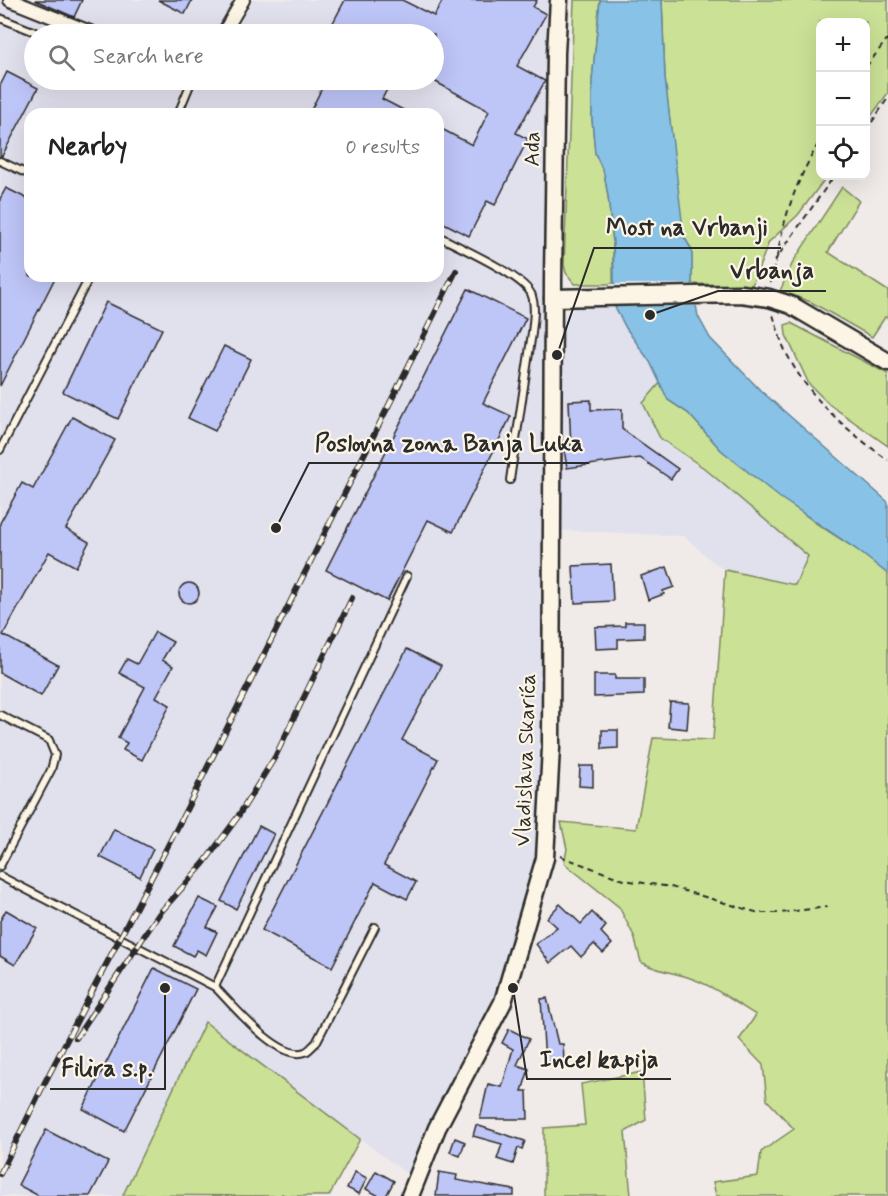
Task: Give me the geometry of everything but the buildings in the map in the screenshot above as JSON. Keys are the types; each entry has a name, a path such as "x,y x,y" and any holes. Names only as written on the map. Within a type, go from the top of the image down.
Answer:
{"street":[{"path":"10,0 66,24"},
{"path":"229,24 243,0"},
{"name":"Ada","path":"553,298 556,53 559,0"},
{"path":"553,298 752,295 791,305 888,362"},
{"name":"Vladislava Skarića","path":"410,1196 437,1128 503,1002 546,852 551,737 553,298"}],"lane":[{"path":"0,18 24,28"},
{"path":"181,108 188,90"},
{"path":"0,161 24,172"},
{"path":"444,239 515,277 532,293 534,312 532,333 510,480"},
{"path":"0,450 87,282"},
{"path":"216,987 406,576"},
{"path":"0,716 49,740 55,755 51,770 0,866"},
{"path":"0,876 216,987 266,1038 280,1048 295,1052 305,1052 316,1043 375,927"}],"path":[{"path":"870,62 888,38"},
{"path":"869,126 888,98"},
{"path":"776,260 783,222 793,193 816,148"},
{"path":"546,852 624,879 672,887 759,914 827,907"}],"shaded area":[{"path":"0,0 559,0 547,841 503,1002 415,1180 205,1022 123,1196 0,1196"},
{"path":"615,307 661,382 643,403 681,454 704,467 808,556 796,585 725,570 684,536 558,530 562,321 565,315 575,308"}],"green space":[{"path":"574,0 600,0 592,81 592,119 595,153 604,173 608,196 613,242 613,284 575,284 566,273 564,265"},
{"path":"662,0 888,0 888,93 870,118 870,18 816,18 816,180 824,180 798,215 769,242 752,285 692,284 692,250 684,237 665,78"},
{"path":"842,187 859,201 828,252 888,291 888,318 885,317 872,337 811,302 780,291 793,262"},
{"path":"791,323 888,374 888,446 830,405 809,384 786,335 785,325"},
{"path":"661,382 668,400 688,413 721,450 817,524 856,549 888,574 888,1196 716,1196 713,1182 758,1176 761,1152 794,1129 767,1100 763,1065 739,1040 756,1015 699,981 641,962 634,936 619,907 564,863 567,849 561,822 636,829 653,738 713,740 725,570 795,585 808,556 704,468 660,438 643,403"},
{"path":"205,1022 360,1139 329,1196 123,1195"},
{"path":"642,1072 646,1120 625,1132 631,1196 544,1196 544,1128 585,1125 581,1084"}],"water":[{"path":"600,0 662,0 665,78 684,237 692,250 692,284 698,316 710,338 761,391 888,502 888,574 856,549 779,497 721,450 688,413 668,400 650,362 626,328 615,307 613,242 608,196 604,173 595,153 592,119 592,81"}],"pier":[{"path":"610,284 695,284 699,306 612,307"}],"railway":[{"path":"0,1174 44,1084 175,832 456,271"},
{"path":"76,1038 159,914 204,863 237,818 275,757 352,598"}],"place":[{"name":"Vrbanja","path":"650,315"},
{"name":"Most na Vrbanji","path":"557,355"},
{"name":"Poslovna zona Banja Luka","path":"276,528"},
{"name":"Filira s.p.","path":"165,988"},
{"name":"Incel kapija","path":"513,988"}]}
